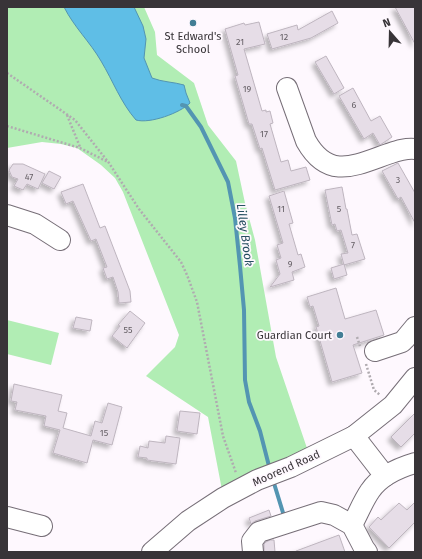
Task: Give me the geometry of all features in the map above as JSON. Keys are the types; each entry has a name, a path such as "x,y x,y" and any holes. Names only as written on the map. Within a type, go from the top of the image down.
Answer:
{"street":[{"path":"287,88 310,149 330,164 348,167 397,151 409,148 415,149"},
{"path":"7,215 35,224 60,240"},
{"path":"367,354 402,342 415,327"},
{"name":"Moorend Road","path":"152,552 188,521 205,509 249,484 291,467 354,436 393,405 415,378"},
{"path":"354,436 385,476"},
{"path":"352,525 370,491 385,476 400,468 415,463"},
{"path":"253,552 252,541 260,532 322,512 334,515 352,525 367,552"},
{"path":"7,517 42,526"}],"path":[{"path":"7,73 67,114 82,127 109,163 139,209 181,262 187,275 200,316 222,436 249,484"},
{"path":"67,114 80,148"},
{"path":"7,126 80,148 109,163"},
{"path":"357,337 367,354 374,390 382,398"}],"green space":[{"path":"7,7 144,7 155,32 157,55 194,83 208,125 236,161 255,240 276,357 310,457 222,490 208,417 146,376 175,347 179,335 123,192 115,178 101,165 77,148 61,144 42,142 7,148"},
{"path":"7,320 59,333 51,365 7,354"}],"water":[{"path":"64,7 134,7 143,26 146,39 144,58 152,78 184,85 190,103 164,117 142,121 136,120 121,99 97,54 72,21"}],"building":[{"path":"395,7 415,7 415,44"},
{"path":"332,11 338,23 311,38 272,49 267,34 297,25 298,30"},
{"path":"259,22 265,44 244,49 262,111 270,111 273,123 270,124 281,162 288,160 291,171 306,167 310,180 275,190 262,148 260,149 252,124 249,124 235,76 238,75 225,29 244,23 245,25"},
{"path":"326,56 344,88 334,94 315,62"},
{"path":"353,88 371,121 380,116 392,137 380,145 373,133 364,139 339,96"},
{"path":"398,163 415,193 415,223 401,197 398,199 382,171"},
{"path":"13,164 23,164 45,174 38,189 27,184 23,190 14,186 18,179 12,177 9,170"},
{"path":"49,171 61,177 54,189 42,183"},
{"path":"83,184 100,228 105,226 130,291 131,302 119,303 118,292 113,277 107,279 103,268 107,267 96,239 91,241 73,201 66,204 61,192"},
{"path":"342,187 352,235 357,234 365,259 344,265 341,254 348,253 341,230 337,231 335,224 332,225 325,190"},
{"path":"284,191 293,223 289,224 298,255 301,254 305,267 292,272 294,280 270,287 280,274 276,260 281,258 277,245 283,243 269,196"},
{"path":"344,264 347,275 334,279 331,268"},
{"name":"Guardian Court","path":"336,288 345,319 376,310 384,335 353,345 362,373 332,382 316,327 319,326 313,306 310,307 307,297"},
{"path":"130,311 145,323 127,348 112,336 120,326 118,325"},
{"path":"76,317 92,320 90,331 73,328"},
{"path":"14,384 62,395 58,411 67,413 63,428 91,436 95,421 102,423 108,403 122,407 112,445 93,440 87,463 53,453 60,430 44,426 46,416 15,410 17,402 11,401"},
{"path":"180,411 200,413 197,434 177,431"},
{"path":"415,413 415,433 401,447 391,437"},
{"path":"166,436 180,438 176,464 147,460 147,458 138,457 140,446 148,448 149,441 165,443"},
{"path":"415,502 415,522 389,548 369,527 378,517 381,520 399,503 407,510"},
{"path":"269,510 271,516 255,521 251,524 249,518"},
{"path":"339,535 345,552 296,552 296,551"},
{"path":"270,540 274,540 275,552 264,552 264,544"}],"waterway":[{"name":"Lilley Brook","path":"182,105 186,106 201,127 228,182 235,218 244,310 245,380 249,402 260,431 270,470"},
{"name":"Lilley Brook","path":"273,480 284,516"}],"place":[{"name":"St Edward's School","path":"193,23"},
{"name":"Guardian Court","path":"340,335"}]}
